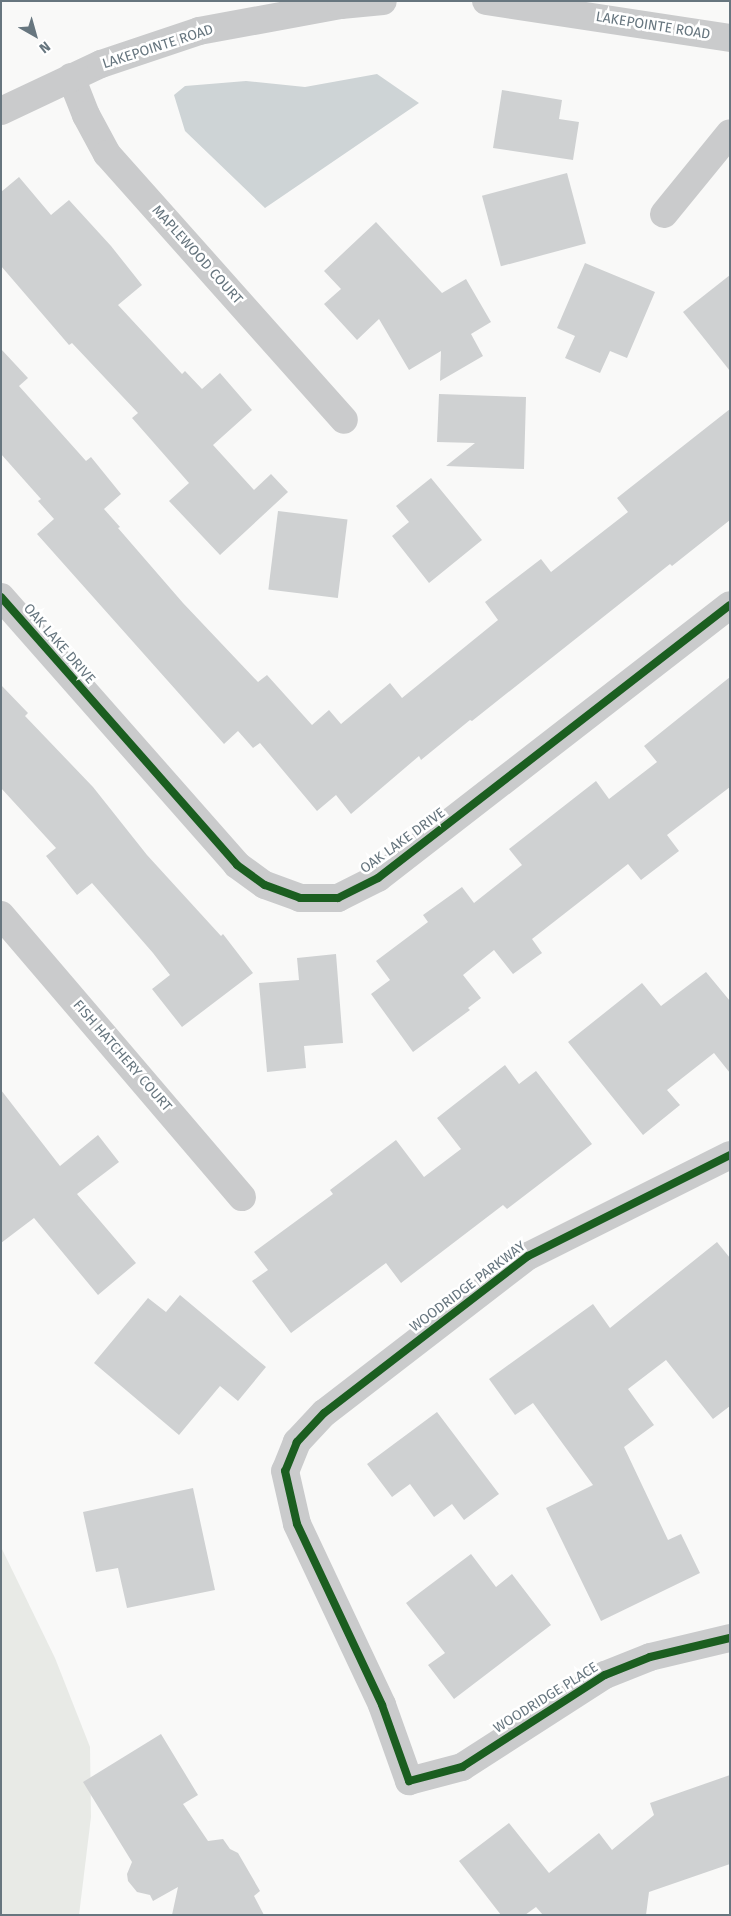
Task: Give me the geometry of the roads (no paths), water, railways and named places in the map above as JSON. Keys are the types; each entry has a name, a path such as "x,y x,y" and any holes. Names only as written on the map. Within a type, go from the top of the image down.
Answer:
{"street":[{"name":"LAKEPOINTE ROAD","path":"1,111 71,77 144,49 199,32 341,5 383,1"},
{"name":"LAKEPOINTE ROAD","path":"504,2 730,38"},
{"name":"MAPLEWOOD COURT","path":"71,77 86,115 107,154 344,420"},
{"path":"664,214 730,133"},
{"name":"OAK LAKE DRIVE","path":"1,597 237,865 265,885 300,898 338,898 378,878 730,605"},
{"name":"FISH HATCHERY COURT","path":"1,915 242,1197"},
{"name":"WOODRIDGE PARKWAY","path":"409,1781 382,1705 297,1524 285,1471 296,1442 324,1413 528,1256 730,1155"},
{"name":"WOODRIDGE PLACE","path":"409,1781 462,1767 605,1675 650,1657 730,1638"}]}
